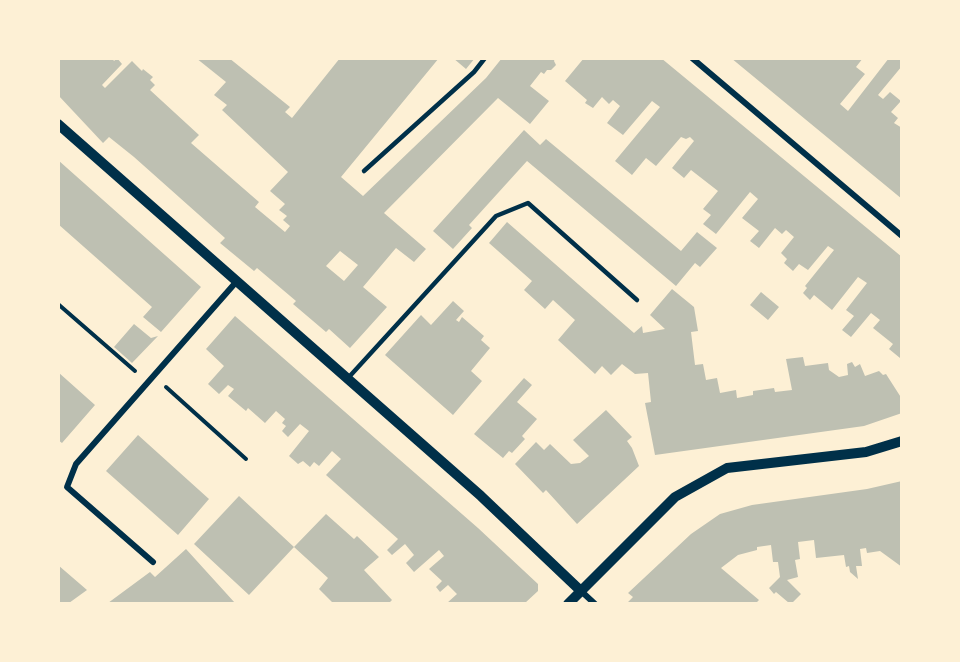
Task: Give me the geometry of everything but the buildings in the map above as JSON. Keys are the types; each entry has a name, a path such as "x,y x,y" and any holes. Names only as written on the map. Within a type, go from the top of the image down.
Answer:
{"street":[{"path":"692,58 902,236"},
{"path":"58,124 481,496 595,603"},
{"path":"153,562 67,487 76,464 237,281"},
{"path":"567,603 675,497 727,468 866,452 902,441"}],"lane":[{"path":"364,171 474,72 485,58"},
{"path":"347,380 496,216 528,203 637,300"}],"path":[{"path":"58,304 147,382"},
{"path":"152,375 246,459"}]}
